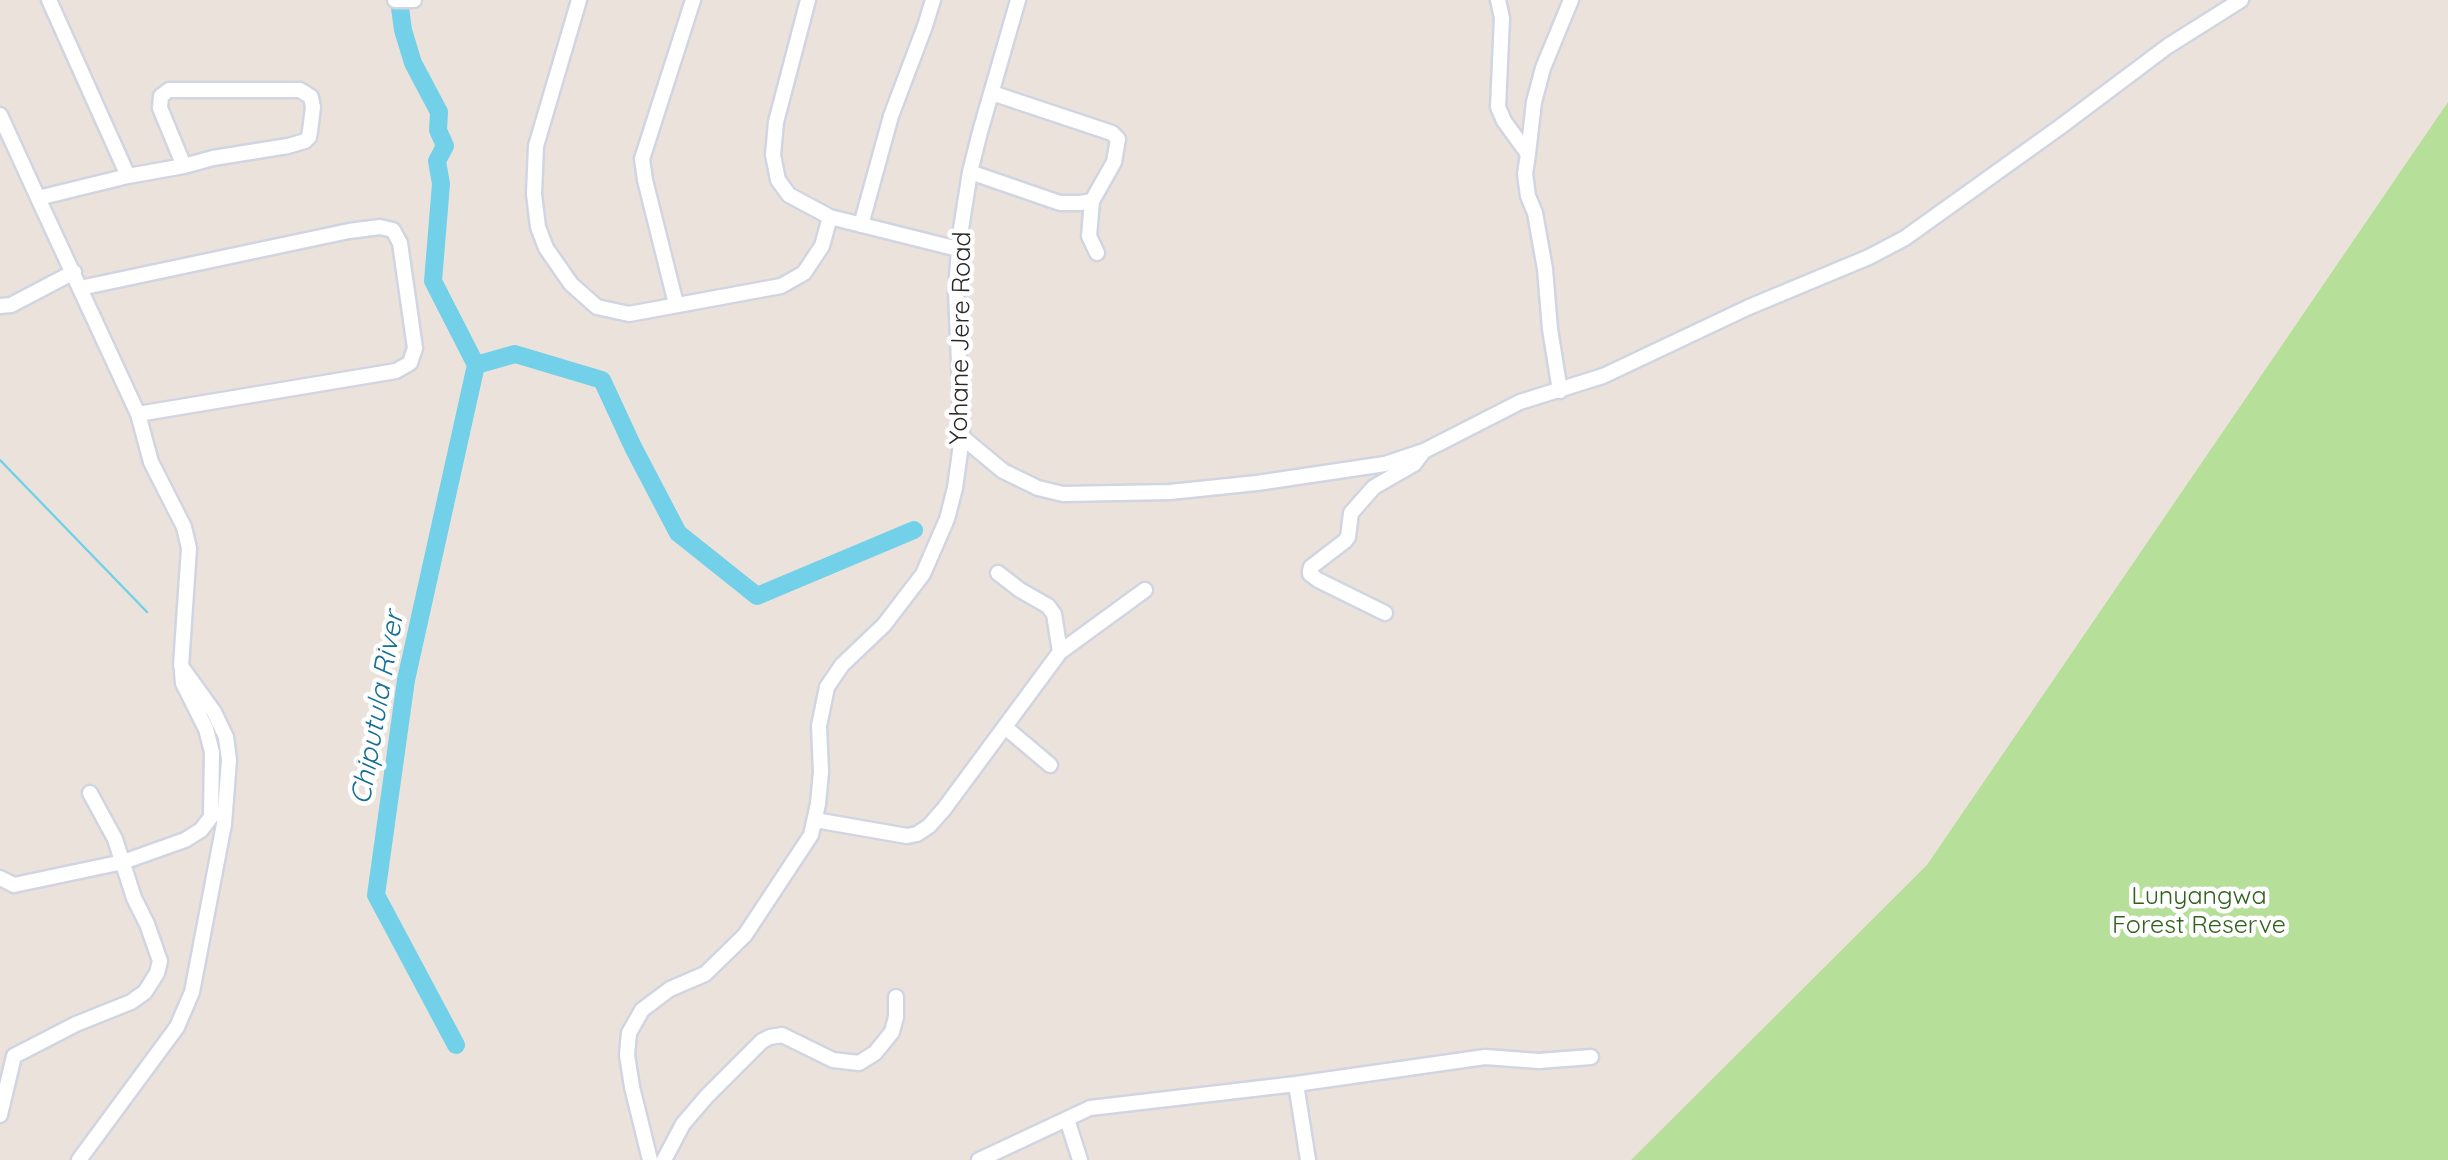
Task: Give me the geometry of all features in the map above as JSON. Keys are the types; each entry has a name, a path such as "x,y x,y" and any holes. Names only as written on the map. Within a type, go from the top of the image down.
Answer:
{"street":[{"path":"49,0 128,176"},
{"path":"395,0 414,0"},
{"path":"580,0 536,146 534,194 538,228 546,248 570,284 597,308 629,314 780,286 804,273 822,246 830,217"},
{"path":"676,304 642,159 693,0"},
{"path":"808,0 776,122 773,156 778,180 789,195 830,217 958,249"},
{"path":"862,225 891,116 933,0"},
{"name":"Yohane Jere Road","path":"650,1160 626,1055 629,1033 642,1010 670,989 705,974 745,934 811,835 821,772 819,726 827,687 842,666 884,625 923,574 938,544 956,488 962,437 958,249 970,172 1018,0"},
{"path":"1498,0 1502,18 1498,107 1528,154"},
{"path":"1560,391 1545,269 1525,174 1534,102 1543,68 1572,0"},
{"path":"962,437 1003,471 1038,488 1083,495 1258,484 1385,464 1424,451 1520,402 1603,376 1905,238 2168,46 2241,0"},
{"path":"38,198 304,141 310,131 311,96 300,90 169,90 162,96 160,108 184,166"},
{"path":"992,93 1118,139 1114,162 1092,202 1089,236 1097,253"},
{"path":"0,115 138,414 150,462 184,527 189,548 183,683 212,752 210,817 201,830 185,840 123,862 14,885 0,878"},
{"path":"970,172 1060,203 1092,202"},
{"path":"80,288 349,231 380,227 393,230 400,242 415,348 410,363 396,371 138,414"},
{"path":"0,306 11,305 74,272"},
{"path":"1385,613 1318,580 1310,570 1345,542 1351,513 1374,488 1414,464 1424,451"},
{"path":"998,573 1048,606 1054,614 1060,652"},
{"path":"815,820 907,836 929,826 1060,652 1145,590"},
{"path":"79,1160 176,1027 192,992 224,824 229,760 226,737 214,712 182,666"},
{"path":"1005,727 1050,765"},
{"path":"0,1114 14,1056 76,1024 131,1002 145,992 158,973 160,961 123,862 90,793"},
{"path":"664,1160 683,1124 762,1041 782,1036 832,1060 859,1063 892,1032 896,997"},
{"path":"979,1160 1090,1108 1486,1057 1539,1061 1591,1057"},
{"path":"1296,1084 1308,1160"},
{"path":"1066,1119 1080,1160"}],"green space":[{"name":"Lunyangwa Forest Reserve","path":"2448,102 2448,1160 1631,1160 1927,865"}],"waterway":[{"name":"Chiputula River","path":"399,0 413,63 439,112 438,130 445,146 437,161 441,184 433,281 476,365 406,680 376,895 456,1045"},
{"name":"Chiputula River","path":"476,365 515,354 602,380 678,533 757,596 914,530"},
{"path":"0,460 147,612"}]}
